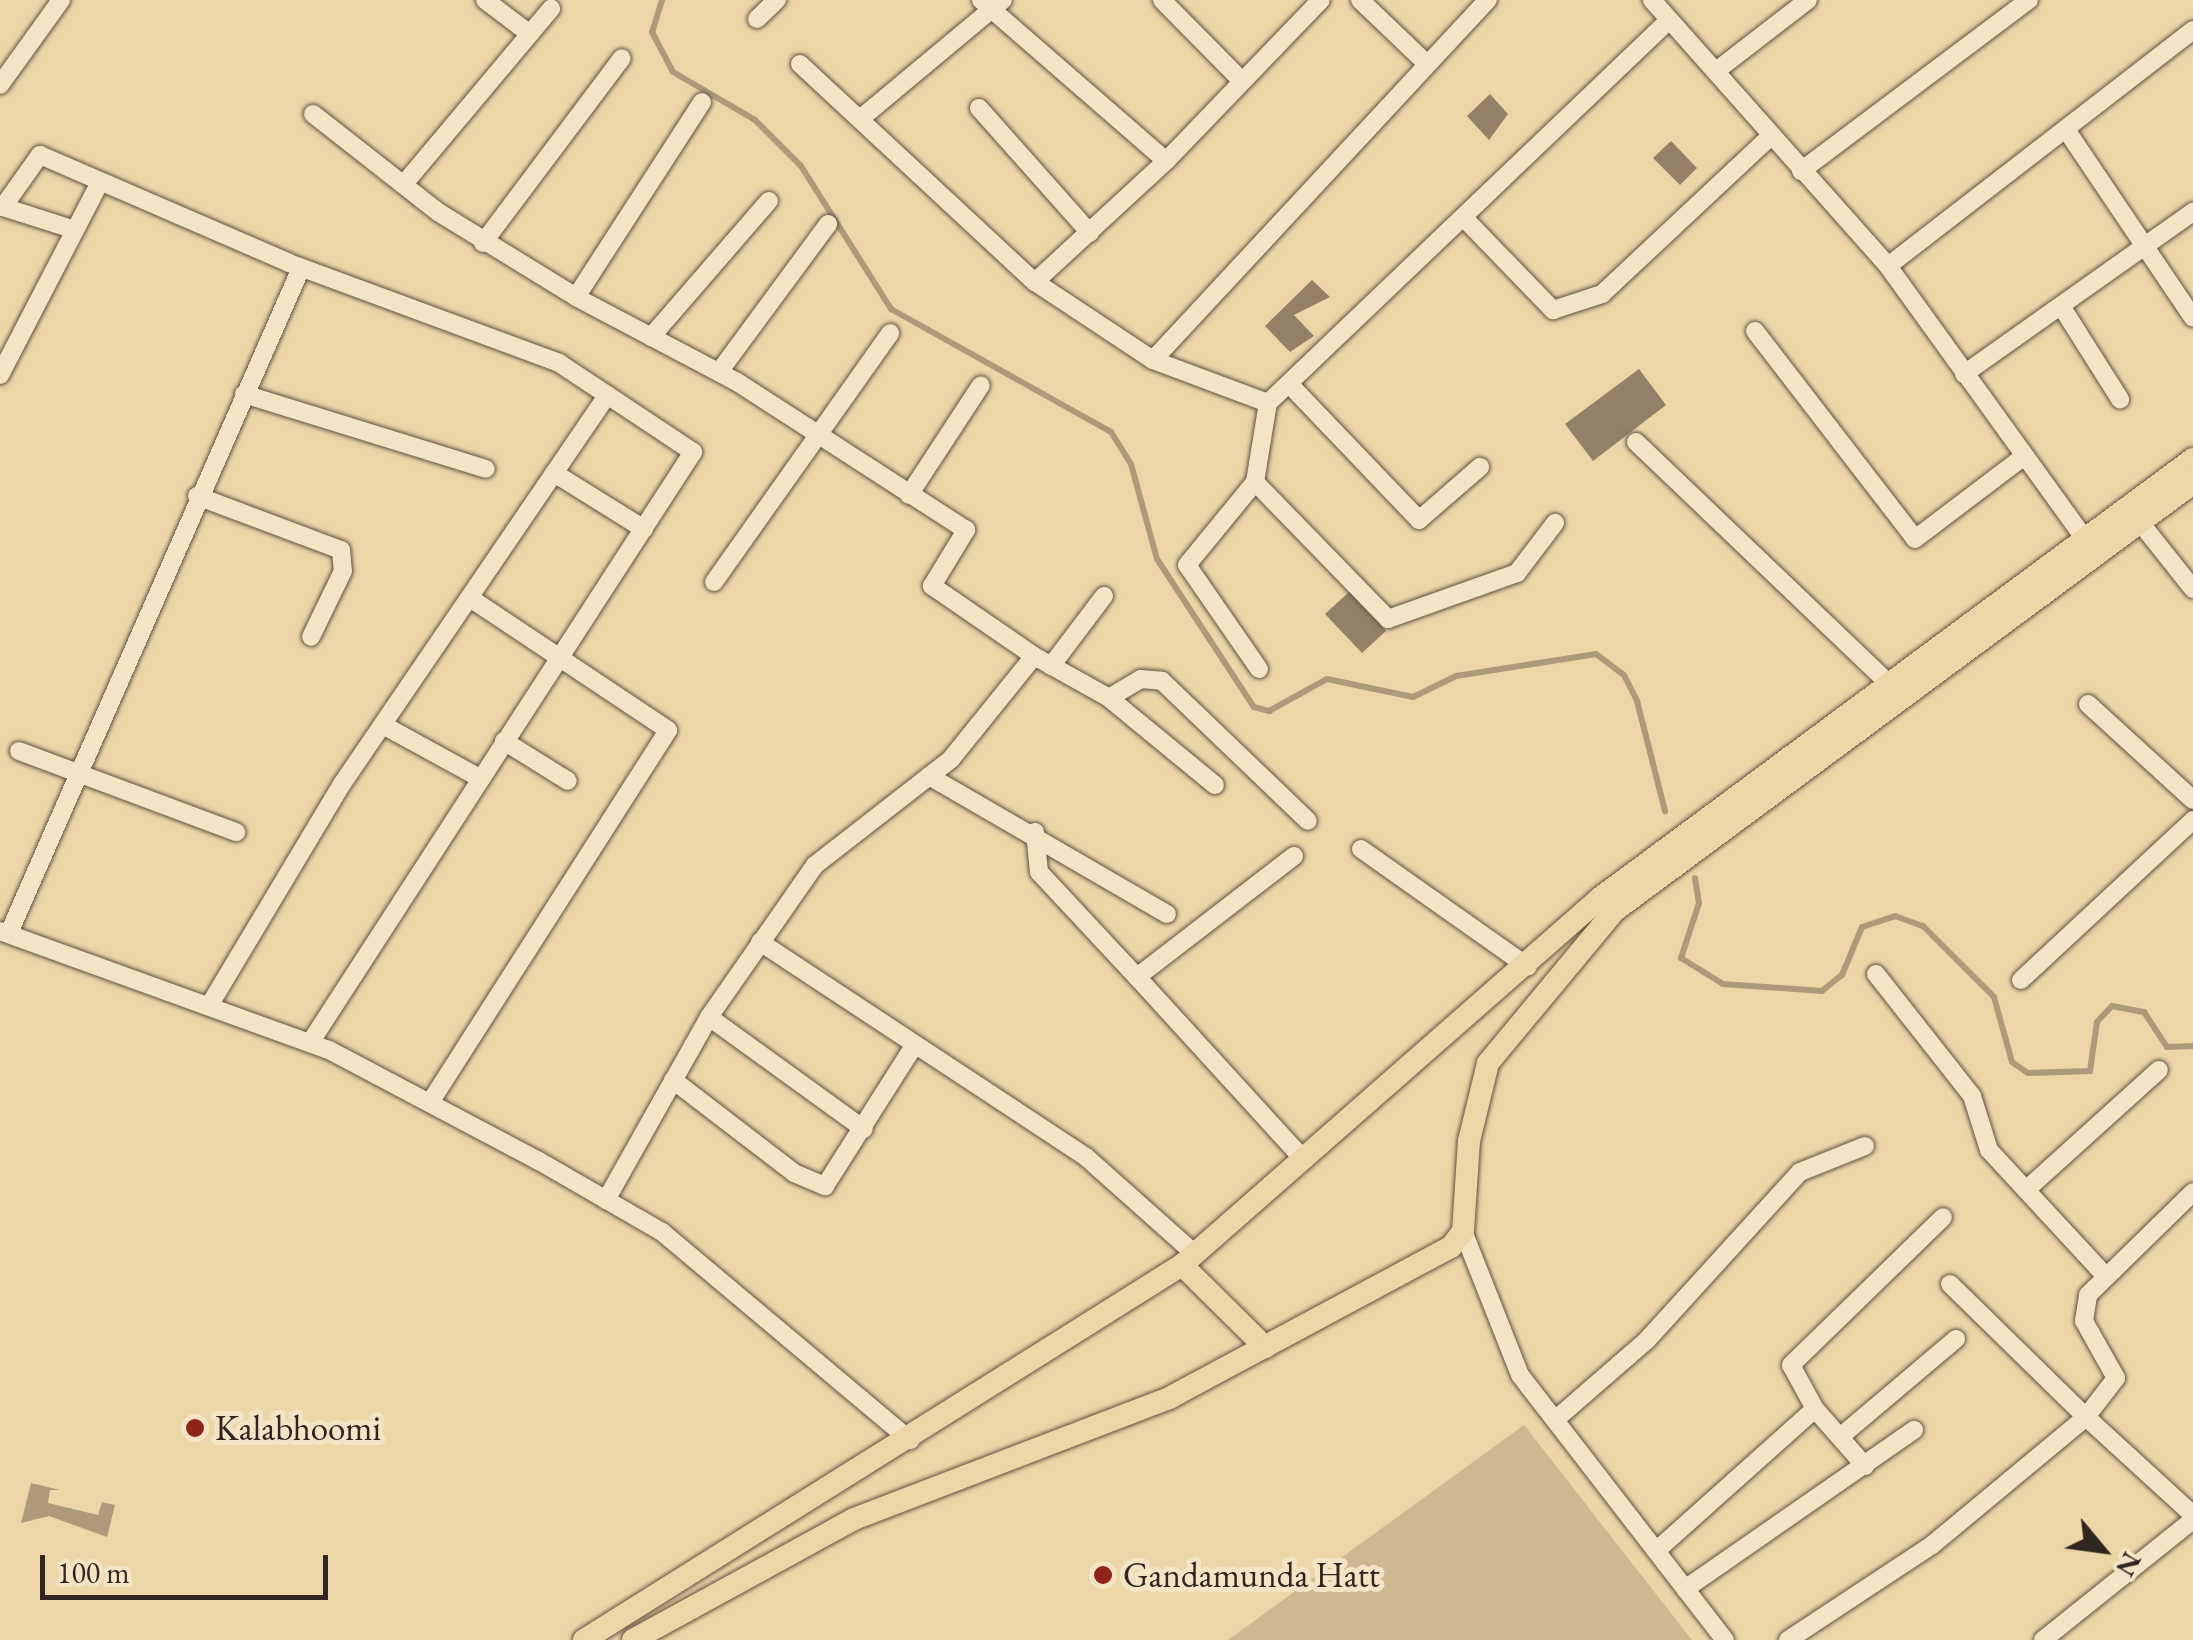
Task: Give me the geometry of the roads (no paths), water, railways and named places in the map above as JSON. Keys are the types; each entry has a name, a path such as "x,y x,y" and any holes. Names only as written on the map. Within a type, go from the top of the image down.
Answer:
{"main road":[{"path":"584,1640 910,1440 1188,1260 1528,967 1600,898 1886,681 2193,459"},
{"path":"633,1640 854,1518 1172,1396 1436,1257 1463,1231 1469,1141 1488,1064 1614,910 2193,483"},
{"path":"1188,1260 1265,1347"}],"street":[{"path":"0,86 61,0"},
{"path":"484,0 530,34"},
{"path":"757,18 778,0"},
{"path":"1162,0 1242,80"},
{"path":"1035,282 1166,161 1320,0"},
{"path":"1360,0 1426,63"},
{"path":"1154,360 1488,0"},
{"path":"1652,0 1888,266 2083,536"},
{"path":"1716,72 1808,0"},
{"path":"1801,171 2029,0"},
{"path":"860,119 991,2 1166,161"},
{"path":"404,184 551,9"},
{"path":"1258,670 1187,565 1255,482 1268,403 1292,387 1669,20"},
{"path":"1888,266 2193,30"},
{"path":"483,243 622,58"},
{"path":"800,64 1035,282 1154,360 1268,403"},
{"path":"576,297 702,102"},
{"path":"980,108 1090,233"},
{"path":"313,114 483,243 719,372 966,530 932,586 1042,661 1109,698 1215,785"},
{"path":"2067,131 2193,318"},
{"path":"1465,219 1553,310 1602,294 1770,137"},
{"path":"72,229 3,206 40,155 302,268 559,363 693,452 310,1043"},
{"path":"0,375 72,229 100,182"},
{"path":"651,336 769,201"},
{"path":"1964,374 2063,310 2193,212"},
{"path":"719,372 828,224"},
{"path":"302,268 4,932 310,1043 431,1101 662,1232 910,1440"},
{"path":"2063,310 2120,399"},
{"path":"1755,332 1915,539 2023,457"},
{"path":"714,582 890,334"},
{"path":"909,495 981,386"},
{"path":"1292,387 1419,520 1480,467"},
{"path":"244,394 486,470"},
{"path":"210,1006 383,724 607,395"},
{"path":"1636,442 1886,681"},
{"path":"554,473 644,529"},
{"path":"1255,482 1388,619 1517,573 1555,523"},
{"path":"197,496 341,550 344,570 311,637"},
{"path":"2138,521 2193,589"},
{"path":"606,1200 709,1017 814,864 929,776 1104,596"},
{"path":"431,1101 668,730 470,598"},
{"path":"1109,698 1141,679 1162,681 1308,821"},
{"path":"2088,704 2193,800"},
{"path":"383,724 480,778"},
{"path":"504,741 568,781"},
{"path":"19,751 80,769 236,832"},
{"path":"929,776 1035,832 1167,914"},
{"path":"2021,980 2193,820"},
{"path":"1035,832 1039,872 1302,1158"},
{"path":"1361,849 1528,967"},
{"path":"1137,977 1294,856"},
{"path":"760,942 1086,1156 1188,1260"},
{"path":"1876,974 1961,1080 1981,1138 2103,1273"},
{"path":"709,1017 864,1129"},
{"path":"673,1080 809,1183 825,1186 914,1046"},
{"path":"2026,1190 2160,1070"},
{"path":"1555,1420 1647,1340 1800,1172 1865,1146"},
{"path":"1788,1640 1932,1545 2086,1418 2116,1378 2084,1321 2103,1273 2193,1192"},
{"path":"1865,1466 1815,1409 1791,1365 1942,1217"},
{"path":"1463,1231 1520,1375 1724,1640"},
{"path":"1950,1284 2193,1518 2043,1640"},
{"path":"1840,1437 1956,1339"},
{"path":"1656,1551 1815,1409"},
{"path":"1685,1589 1914,1430"}],"waterway":[{"path":"662,0 652,32 673,72 755,120 801,166 891,309 1111,432 1131,464 1157,559 1254,707 1269,711 1327,679 1413,697 1456,676 1596,654 1624,675 1637,701 1665,811"},
{"path":"1695,878 1699,903 1681,958 1723,984 1822,991 1842,975 1862,927 1895,916 1923,926 1994,997 2012,1062 2028,1073 2090,1071 2097,1022 2112,1006 2144,1012 2167,1047 2193,1046"}],"place":[{"name":"Kalabhoomi","path":"195,1428"},
{"name":"Gandamunda Hatt","path":"1103,1575"}]}
